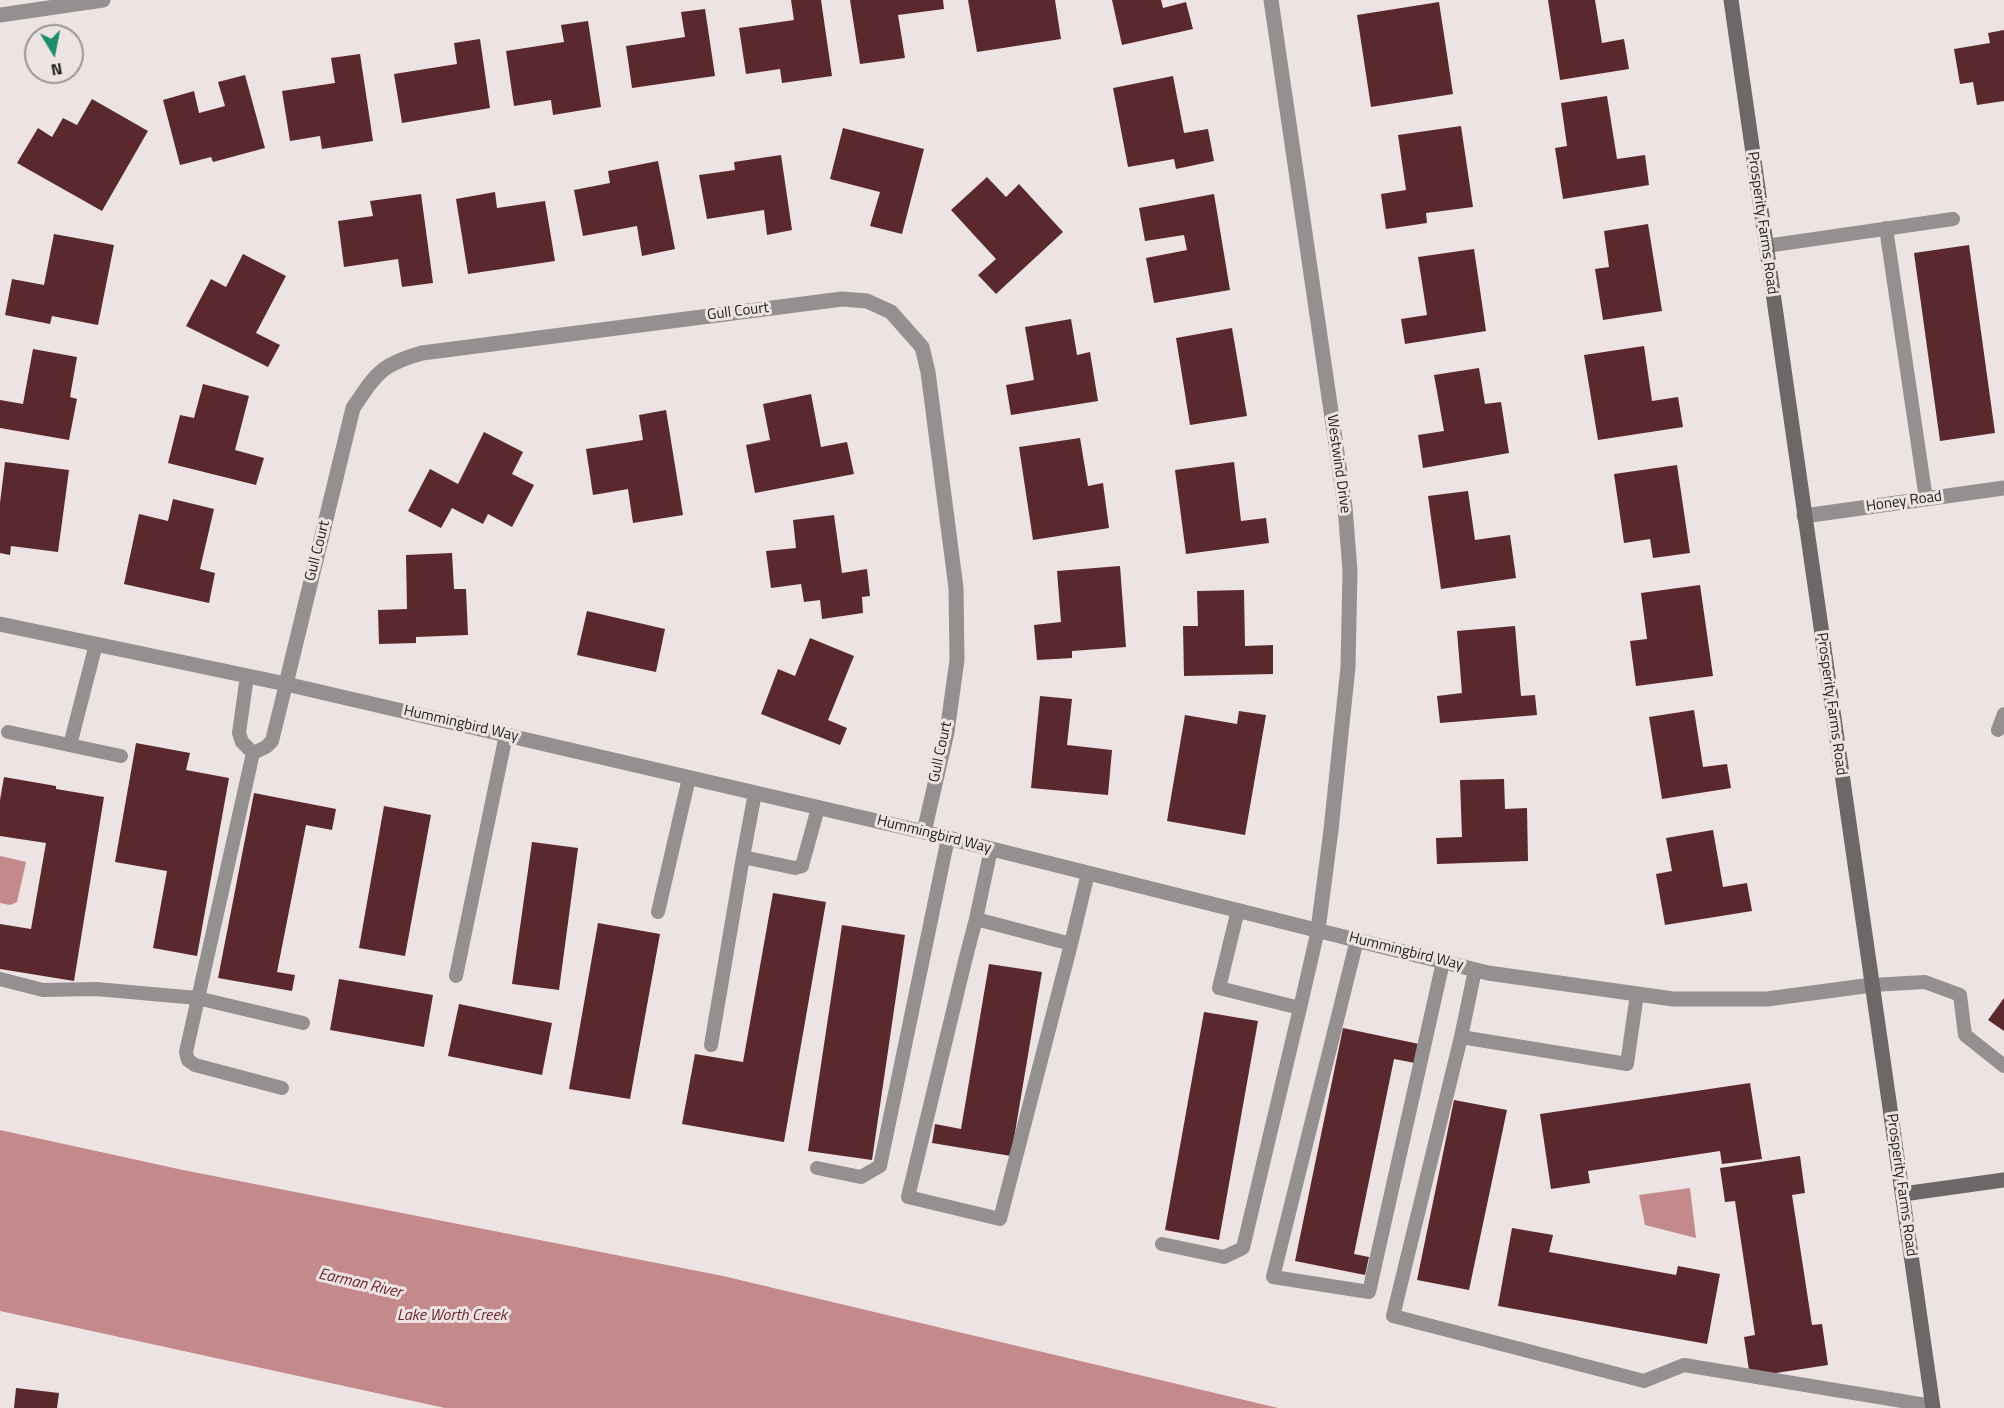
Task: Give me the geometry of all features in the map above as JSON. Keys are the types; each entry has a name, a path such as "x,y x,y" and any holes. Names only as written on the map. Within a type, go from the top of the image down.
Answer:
{"street":[{"path":"0,15 103,0"},
{"name":"Westwind Drive","path":"1271,0 1345,507 1350,571 1348,668 1318,930"},
{"name":"Prosperity Farms Road","path":"1731,0 1933,1407"},
{"name":"Gull Court","path":"286,684 353,408 376,374 397,360 422,353 842,299 867,301 891,312 922,347 928,372 956,588 955,671 947,732 924,832"},
{"name":"Honey Road","path":"1804,516 2004,488"},
{"name":"Hummingbird Way","path":"0,624 286,684 924,832 1475,970 1673,999 1767,999 1872,985"},
{"path":"1903,1194 2004,1180"}],"lane":[{"path":"1766,246 1953,219"},
{"path":"1886,228 1926,499"},
{"path":"70,745 96,644"},
{"path":"247,676 238,733 242,742 253,753"},
{"path":"253,753 266,747 272,741 286,684"},
{"path":"1998,730 2004,714"},
{"path":"8,732 121,756"},
{"path":"456,976 506,735"},
{"path":"253,753 186,1052 188,1060 195,1065 282,1088"},
{"path":"658,912 689,778"},
{"path":"711,1045 755,793"},
{"path":"744,857 795,868 802,866 818,808"},
{"path":"817,1168 861,1178 880,1166 948,838"},
{"path":"991,849 908,1197 999,1219 1088,873"},
{"path":"1238,910 1219,988 1300,1008"},
{"path":"976,919 1071,944"},
{"path":"1162,1244 1224,1257 1243,1248 1318,930"},
{"path":"1357,940 1273,1277 1369,1293 1443,962"},
{"path":"1475,970 1393,1317 1644,1381 1684,1365 1933,1407"},
{"path":"0,979 43,990 96,989 197,998 303,1023"},
{"path":"1872,985 1925,982 1960,995 1965,1035 2004,1066"},
{"path":"1461,1037 1627,1064 1637,994"}],"water":[{"path":"0,856 26,862 17,902 10,905 0,903"},
{"name":"Lake Worth Creek","path":"0,1130 183,1170 723,1276 1278,1408 445,1408 0,1311"},
{"path":"1690,1188 1696,1238 1645,1225 1639,1195"}],"building":[{"path":"791,0 821,0 832,76 782,83 780,69 746,74 739,28 794,20"},
{"path":"850,0 943,0 944,9 898,15 905,58 860,64"},
{"path":"968,0 1055,0 1061,39 977,52"},
{"path":"1112,0 1161,0 1163,8 1186,2 1193,29 1122,45"},
{"path":"1548,0 1595,0 1602,43 1624,39 1629,69 1560,80"},
{"path":"1439,2 1453,94 1371,107 1357,15"},
{"path":"705,9 715,76 632,88 626,46 685,37 681,12"},
{"path":"588,21 601,107 553,115 551,100 514,106 506,51 564,42 561,25"},
{"path":"2004,30 2004,101 1977,105 1973,82 1960,84 1954,49 1990,43 1988,33"},
{"path":"480,39 490,108 402,123 394,74 457,64 454,43"},
{"path":"360,54 373,141 322,149 320,136 290,141 282,91 335,83 331,58"},
{"path":"245,75 265,148 213,162 211,157 180,165 163,100 194,91 199,113 225,106 218,82"},
{"path":"1173,76 1184,133 1208,129 1214,161 1176,169 1174,159 1128,167 1113,88"},
{"path":"1607,96 1617,159 1645,155 1649,185 1563,199 1555,148 1567,146 1561,103"},
{"path":"92,99 148,131 102,211 17,163 38,128 52,137 63,118 77,125"},
{"path":"1461,126 1473,207 1426,213 1427,223 1386,229 1381,194 1406,190 1398,135"},
{"path":"843,128 924,149 902,234 870,226 880,192 830,179"},
{"path":"781,155 792,230 767,235 764,210 707,219 699,175 735,170 734,162"},
{"path":"658,161 675,249 642,256 637,226 583,236 574,190 610,183 608,171"},
{"path":"987,177 1006,197 1019,184 1063,232 996,294 978,275 996,259 951,210"},
{"path":"495,192 497,208 545,201 555,261 468,274 456,199"},
{"path":"421,194 433,283 402,287 398,259 344,267 338,221 373,216 370,201"},
{"path":"1214,194 1230,290 1154,303 1146,258 1187,250 1184,235 1145,241 1139,208"},
{"path":"1648,224 1662,311 1603,320 1595,269 1609,267 1604,231"},
{"path":"54,234 114,245 98,325 52,316 50,324 5,315 12,279 44,285"},
{"path":"1969,245 1995,433 1940,441 1914,253"},
{"path":"1474,249 1486,331 1405,344 1401,319 1427,315 1418,257"},
{"path":"243,254 286,276 256,333 280,345 268,367 186,326 211,279 226,287"},
{"path":"1071,319 1077,355 1090,352 1098,401 1011,415 1006,385 1034,380 1025,327"},
{"path":"1232,328 1247,416 1190,425 1176,338"},
{"path":"1644,346 1652,401 1678,397 1683,427 1598,440 1584,355"},
{"path":"33,349 77,357 70,397 77,399 69,440 0,428 0,400 23,404"},
{"path":"1479,368 1485,404 1501,402 1509,453 1423,468 1418,435 1444,431 1434,375"},
{"path":"203,384 249,396 235,450 264,458 256,485 168,463 180,415 194,418"},
{"path":"811,394 821,447 847,442 854,474 755,493 746,445 770,440 763,404"},
{"path":"666,410 683,515 633,523 628,489 593,495 586,449 643,440 639,415"},
{"path":"484,432 523,452 512,474 534,485 512,527 488,514 483,524 452,508 441,528 408,511 430,469 458,484"},
{"path":"1080,438 1088,486 1103,483 1109,528 1033,540 1019,447"},
{"path":"5,462 69,470 58,552 11,546 10,555 0,553 0,503"},
{"path":"1234,462 1241,521 1266,518 1269,543 1186,554 1175,470"},
{"path":"1677,465 1690,553 1653,558 1650,539 1624,543 1614,474"},
{"path":"1468,491 1475,540 1510,535 1516,578 1441,589 1428,496"},
{"path":"173,499 214,509 200,569 215,573 209,603 124,584 139,514 168,521"},
{"path":"834,515 842,573 867,569 870,596 862,597 863,613 822,619 820,600 804,602 801,584 771,588 766,551 796,548 793,520"},
{"path":"452,553 454,589 466,589 468,635 416,637 416,643 379,644 378,610 407,609 406,555"},
{"path":"1120,566 1126,647 1072,651 1072,658 1037,660 1034,625 1061,622 1057,571"},
{"path":"1700,585 1713,676 1636,686 1630,641 1647,639 1641,593"},
{"path":"1244,590 1245,646 1273,645 1273,674 1184,676 1183,626 1198,626 1197,591"},
{"path":"587,611 665,629 656,672 577,655"},
{"path":"1515,626 1521,696 1535,695 1537,715 1440,723 1437,696 1462,693 1457,631"},
{"path":"810,638 854,656 828,720 847,728 840,745 761,714 778,669 795,676"},
{"path":"1040,696 1072,699 1067,745 1112,750 1108,795 1031,788"},
{"path":"1694,710 1703,767 1727,764 1731,788 1662,799 1649,717"},
{"path":"1239,711 1266,715 1245,835 1167,821 1185,715 1237,724"},
{"path":"136,743 190,753 186,770 229,778 197,956 153,948 167,871 115,862"},
{"path":"4,777 104,797 74,981 0,969 0,924 31,929 46,843 0,836 0,800"},
{"path":"1504,779 1505,809 1527,808 1528,861 1437,864 1436,838 1462,837 1460,780"},
{"path":"254,793 336,809 332,830 306,825 277,972 295,975 292,991 218,978"},
{"path":"384,806 431,815 405,956 359,948"},
{"path":"1713,830 1723,887 1747,883 1752,911 1665,925 1656,874 1672,871 1666,838"},
{"path":"532,842 578,848 559,990 512,984"},
{"path":"773,893 826,902 784,1142 682,1124 695,1054 743,1062"},
{"path":"598,923 660,934 630,1099 569,1089"},
{"path":"842,925 905,935 872,1160 808,1151"},
{"path":"989,964 1042,972 1011,1156 932,1143 935,1124 961,1129"},
{"path":"339,979 433,995 424,1047 330,1030"},
{"path":"2004,998 2004,1031 1988,1020"},
{"path":"459,1004 552,1023 542,1075 448,1056"},
{"path":"1204,1012 1258,1021 1219,1240 1165,1230"},
{"path":"1343,1028 1419,1044 1415,1063 1394,1059 1354,1254 1369,1257 1365,1275 1295,1261"},
{"path":"1750,1083 1762,1159 1722,1164 1720,1151 1588,1171 1590,1183 1551,1189 1540,1114"},
{"path":"1454,1100 1507,1110 1469,1290 1417,1280"},
{"path":"1800,1156 1805,1193 1792,1195 1812,1325 1822,1324 1828,1365 1750,1377 1744,1337 1755,1335 1735,1201 1725,1202 1720,1168"},
{"path":"1512,1228 1553,1235 1549,1252 1676,1275 1678,1266 1720,1274 1707,1344 1498,1306"},
{"path":"16,1388 59,1393 57,1408 14,1408"}],"water label":[{"name":"Earman River","path":"360,1284"}]}
